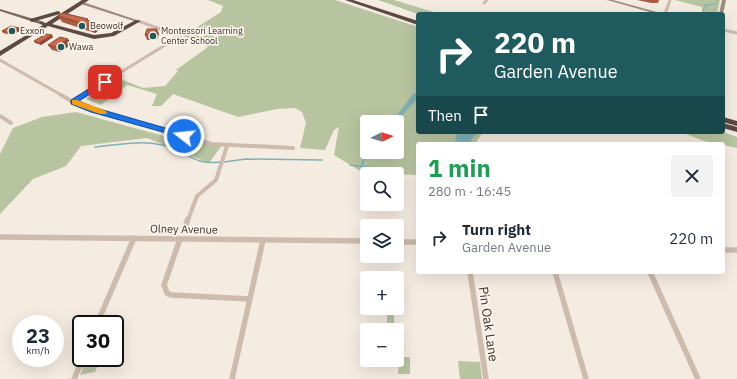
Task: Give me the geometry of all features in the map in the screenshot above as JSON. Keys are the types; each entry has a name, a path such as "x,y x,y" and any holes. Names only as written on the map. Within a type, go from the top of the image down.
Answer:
{"highway":[{"path":"348,0 416,22"},
{"path":"360,0 416,17"},
{"path":"32,20 43,18 82,1"},
{"path":"0,48 82,1"},
{"path":"0,54 44,24 58,12"},
{"path":"44,24 94,37 112,35 138,21"},
{"path":"725,120 737,124"},
{"path":"725,126 737,130"}],"main road":[{"path":"0,10 44,24"}],"street":[{"path":"484,3 487,0"},
{"path":"609,0 656,12"},
{"path":"665,12 670,0"},
{"path":"721,12 724,0"},
{"path":"73,102 180,36 82,1"},
{"path":"725,30 737,33"},
{"path":"0,60 73,102 94,110 184,136 227,146 293,148"},
{"path":"0,116 11,123"},
{"path":"185,227 198,194 216,180 227,146"},
{"name":"Olney Avenue","path":"0,237 360,241"},
{"path":"101,315 134,238"},
{"path":"180,239 165,282 167,293 171,295 250,299"},
{"path":"232,379 263,240"},
{"path":"404,242 416,242"},
{"path":"725,250 737,250"},
{"name":"Pin Oak Lane","path":"470,274 486,379"},
{"path":"556,274 586,379"},
{"path":"651,274 698,379"},
{"path":"74,379 79,367"}],"green space":[{"path":"208,0 335,0 416,26 416,134 482,134 476,142 416,142 416,175 404,175 404,167 360,167 360,171 334,155 339,127 334,130 325,150 300,148 306,123 302,112 295,108 277,109 238,117 173,94 161,106 152,106 157,94 127,85 101,105 86,99 118,78 143,88 165,86 178,71 176,70 208,47 183,36 221,12 223,6"},
{"path":"378,0 394,0 433,12 416,12 416,13"},
{"path":"675,0 720,0 717,12 702,12 702,7"},
{"path":"76,112 171,138 222,145 209,163 147,138 81,146 66,166 33,179 0,214 0,154 13,128 42,117"},
{"path":"725,133 737,137 737,148 725,145 725,142 704,141 686,134 725,134"},
{"path":"387,315 394,315 394,323 387,323"},
{"path":"404,357 410,357 410,374 398,374 398,367 404,367"},
{"path":"458,361 480,362 482,379 460,379"},
{"path":"83,367 97,367 95,372 80,375"}],"water":[{"path":"414,93 416,94 416,100 403,115 397,115"},
{"path":"457,134 476,134 470,142 458,142 455,139"}],"building":[{"path":"63,13 88,19 86,20 96,23 91,26 58,16"},
{"path":"11,26 19,28 10,33 2,31"},
{"path":"147,29 157,29 155,34 145,35"},
{"path":"46,34 52,35 39,43 34,41"},
{"path":"60,37 68,39 56,47 48,45"}],"waterway":[{"path":"703,12 705,5 715,4 718,0"},
{"path":"95,147 128,143 154,144 170,147 203,162 220,162"},
{"path":"224,162 246,159 322,160"},
{"path":"362,166 364,159"},
{"path":"350,165 367,167"}],"slow traffic":[{"path":"74,102 103,113"}],"place":[{"name":"Beowolf","path":"82,26"},
{"name":"Exxon","path":"12,31"},
{"name":"Montessori Learning Center School","path":"153,36"},
{"name":"Wawa","path":"61,47"}],"route":[{"path":"105,82 73,102 94,110 184,136"}]}
